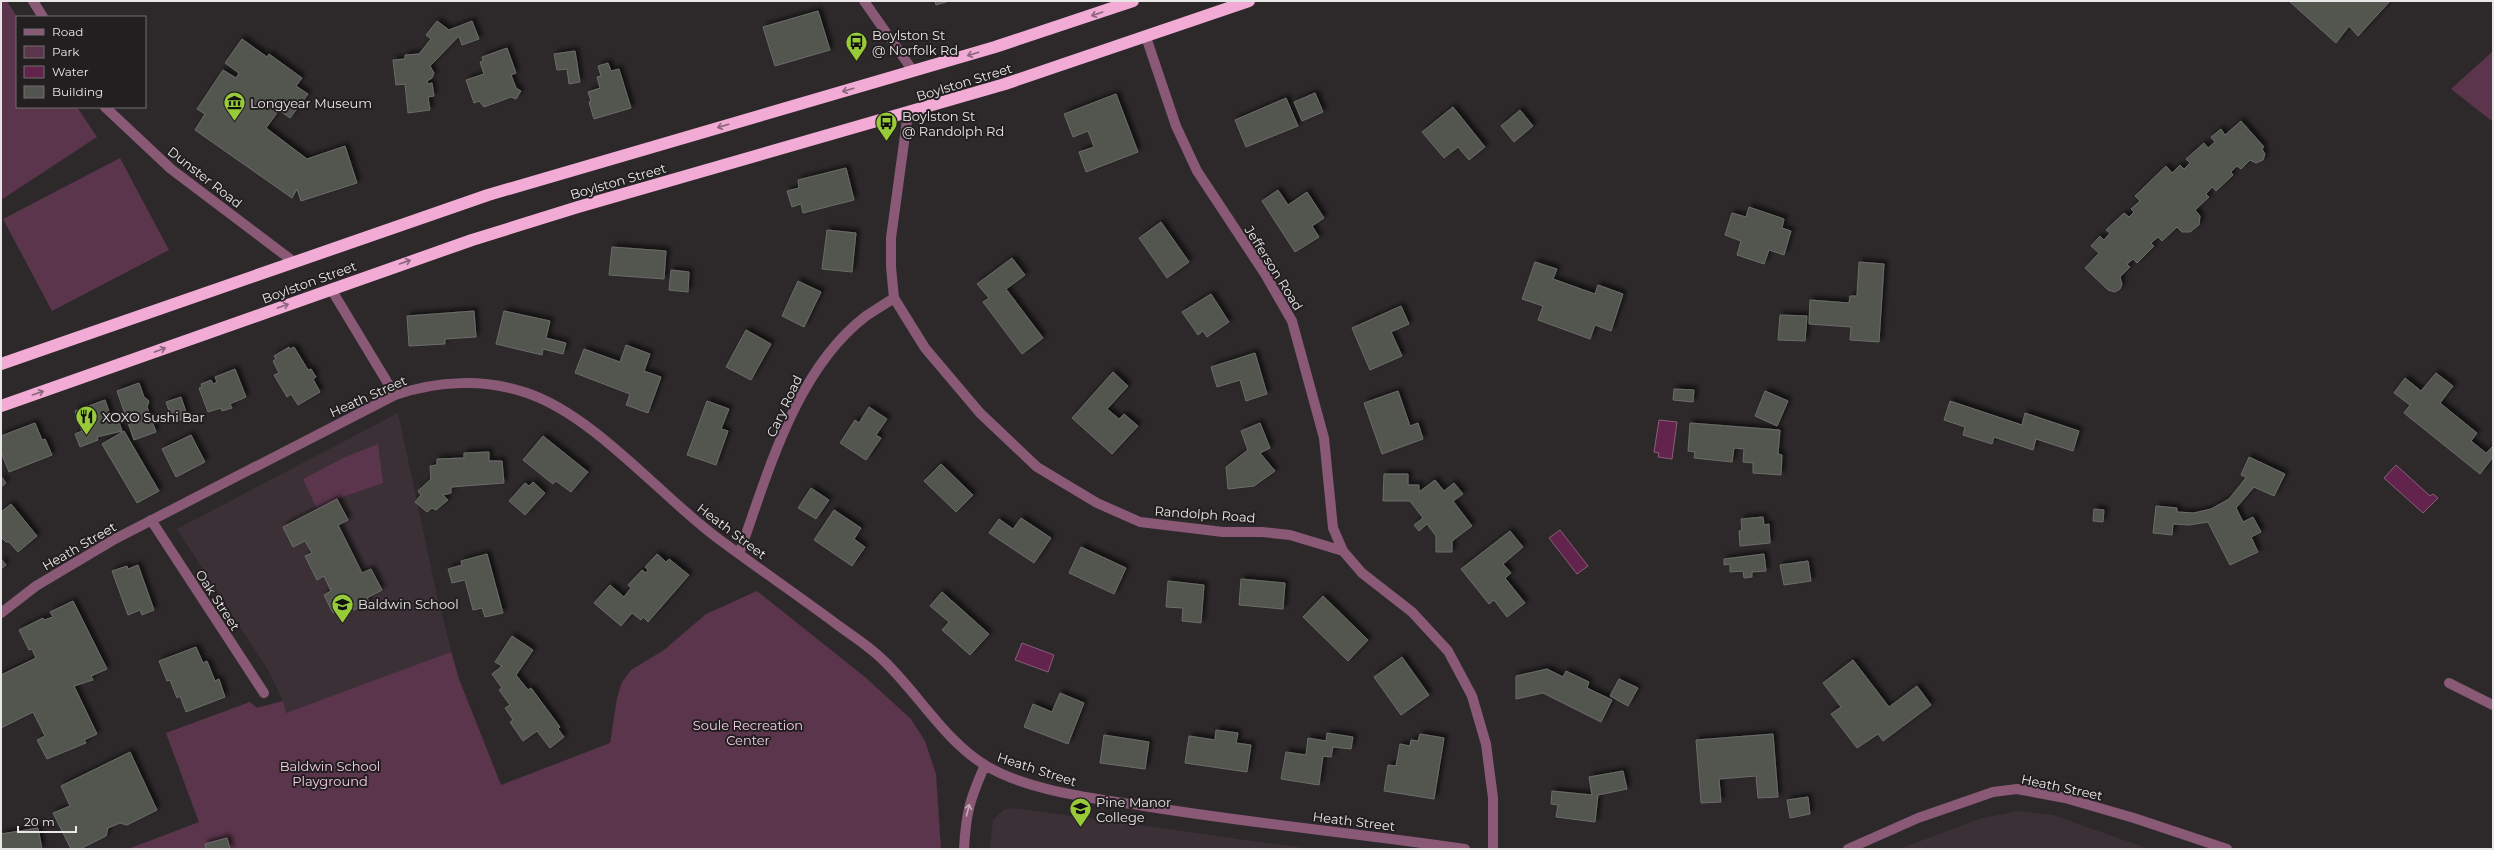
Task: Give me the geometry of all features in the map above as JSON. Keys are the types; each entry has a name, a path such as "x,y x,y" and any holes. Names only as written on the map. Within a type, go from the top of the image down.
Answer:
{"highway":[{"name":"Boylston Street","path":"1,364 488,195 1036,35 1133,1"},
{"name":"Boylston Street","path":"1,406 331,289 538,219 1012,82 1249,1"}],"street":[{"path":"33,1 43,16"},
{"path":"864,1 913,71"},
{"name":"Jefferson Road","path":"1146,37 1176,126 1197,171 1264,274 1292,321 1324,438 1333,528 1343,551"},
{"name":"Dunster Road","path":"106,108 171,169 294,262"},
{"name":"Randolph Road","path":"908,113 891,238 894,298 925,348 980,413 1038,467 1097,503 1140,522 1224,532 1262,532 1290,535 1343,551"},
{"path":"331,289 395,395"},
{"name":"Cary Road","path":"739,554 794,410 816,371 844,336 866,316 894,298"},
{"name":"Heath Street","path":"1,613 36,586 82,558 151,520 395,395 427,386 460,382 498,386 527,393 544,400 583,424 670,500 739,554 881,658 955,740 985,765 1016,778 1061,792 1094,798 1195,814 1465,849"},
{"name":"Oak Street","path":"151,520 264,693"},
{"path":"1343,551 1362,574 1412,612 1448,651 1472,696 1486,744 1493,798 1493,849"},
{"path":"2450,683 2493,705"},
{"path":"964,849 966,816 971,798 985,765"},
{"name":"Heath Street","path":"1848,849 1918,818 1993,792 2017,789 2066,798 2134,818 2227,849"}],"shaded area":[{"name":"Baldwin School","path":"398,413 437,596 459,679 205,840 166,733 250,702 257,708 283,701 268,670 177,529"},
{"name":"Pine Manor College","path":"1012,808 1310,849 990,849 993,820 1003,810"},
{"path":"2017,811 2053,815 2149,849 1899,849 1979,819"}],"green space":[{"path":"1,1 7,1 16,16 16,108 78,108 97,137 1,200"},
{"path":"2493,51 2493,122 2451,89"},
{"path":"120,158 169,250 52,311 3,219"},
{"path":"378,444 383,483 337,499 317,509 303,479 345,457"},
{"name":"Soule Recreation Center","path":"757,591 865,677 911,719 925,741 936,774 941,849 128,849 199,822 166,733 250,702 257,708 283,701 286,713 451,652 459,679 501,785 610,743 617,698 622,682 631,670 664,650 706,614"}],"water":[{"path":"1659,420 1677,422 1672,459 1658,457 1659,453 1654,452"},
{"path":"2396,465 2430,496 2433,494 2438,498 2423,513 2384,478"},
{"path":"1560,530 1588,566 1577,574 1549,538"},
{"path":"1022,643 1054,655 1048,672 1015,660"}],"building":[{"path":"935,1 949,1 936,5"},
{"path":"2289,1 2390,1 2358,36 2349,26 2336,43"},
{"path":"818,11 830,50 775,66 763,27"},
{"path":"437,21 449,30 472,21 479,39 462,45 459,36 430,66 434,73 432,78 427,81 428,84 432,83 434,96 428,97 430,110 408,113 405,84 396,85 393,60 405,59 405,55 419,54 431,39 426,35"},
{"name":"Longyear Museum","path":"242,39 267,57 269,54 302,78 296,86 308,94 290,118 279,110 266,128 307,159 345,146 357,183 301,201 297,189 292,198 195,130 205,114 197,109 223,70 236,78 239,73 225,63"},
{"path":"507,48 516,73 511,75 516,88 521,91 516,99 511,97 484,107 479,101 474,103 466,80 484,74 480,62 483,61 482,57"},
{"path":"575,51 580,82 569,84 567,69 557,70 554,54"},
{"path":"608,63 611,71 619,69 631,108 594,119 588,92 600,88 597,77 601,76 598,66"},
{"path":"1315,93 1323,112 1302,121 1294,102"},
{"path":"1116,94 1138,152 1086,172 1079,152 1094,147 1088,131 1073,137 1064,114"},
{"path":"1286,98 1298,126 1246,147 1235,120"},
{"path":"1453,107 1485,147 1469,160 1458,147 1444,158 1422,132"},
{"path":"1520,110 1533,126 1514,142 1501,126"},
{"path":"2241,121 2264,147 2262,149 2265,154 2263,160 2256,163 2250,160 2241,169 2237,166 2231,172 2233,175 2216,191 2212,187 2206,194 2209,197 2195,210 2200,216 2199,225 2190,232 2182,232 2177,227 2162,241 2158,237 2151,243 2154,246 2137,263 2133,259 2127,264 2130,267 2120,277 2122,284 2120,289 2115,292 2108,290 2085,268 2099,253 2091,246 2100,236 2104,240 2110,233 2106,230 2124,213 2129,217 2134,212 2131,209 2140,201 2135,196 2166,166 2172,173 2180,165 2184,169 2190,163 2186,159 2204,143 2208,148 2215,142 2211,137 2221,129 2225,135"},
{"path":"846,168 854,200 803,213 801,204 792,207 787,191 799,188 798,180"},
{"path":"1278,190 1288,205 1307,192 1324,218 1312,226 1319,237 1295,252 1262,201"},
{"path":"1749,207 1784,219 1782,228 1791,231 1784,255 1769,250 1764,264 1737,255 1741,241 1725,235 1732,213 1746,217"},
{"path":"1161,222 1189,262 1167,278 1139,238"},
{"path":"827,230 856,233 852,272 822,269"},
{"path":"612,247 666,251 664,279 609,275"},
{"path":"1012,258 1025,275 1006,289 1043,338 1022,354 983,302 989,298 977,284"},
{"path":"1535,262 1557,269 1553,279 1595,294 1598,285 1623,294 1611,331 1595,325 1590,339 1538,320 1543,306 1522,299"},
{"path":"1859,262 1884,264 1879,342 1850,340 1851,327 1809,324 1810,300 1849,303 1850,296 1857,296"},
{"path":"671,270 689,272 688,292 669,290"},
{"path":"798,281 821,292 804,327 782,316"},
{"path":"1211,294 1229,322 1207,337 1203,331 1198,335 1182,312"},
{"path":"1401,306 1409,324 1391,332 1402,356 1370,370 1352,328"},
{"path":"474,311 476,337 445,339 445,344 409,346 407,316"},
{"path":"504,311 550,321 546,338 566,343 563,354 543,349 542,355 496,344"},
{"path":"1780,315 1807,316 1805,341 1778,340"},
{"path":"746,330 771,344 751,380 726,367"},
{"path":"626,345 650,354 644,371 661,377 648,413 626,405 630,394 575,373 584,349 620,362"},
{"path":"289,347 290,349 294,347 308,370 311,369 316,377 313,379 320,392 298,405 291,394 287,397 274,375 279,373 273,361 276,359 274,356"},
{"path":"1255,353 1267,394 1246,401 1240,380 1217,387 1211,367"},
{"path":"235,369 246,397 230,404 232,408 222,411 221,408 208,412 199,388 202,387 201,384 211,380 213,384 217,382 215,377"},
{"path":"1113,372 1128,386 1107,409 1119,419 1124,414 1138,426 1112,454 1072,418"},
{"path":"2436,373 2453,386 2440,403 2477,433 2471,441 2486,453 2493,446 2493,457 2480,474 2404,413 2410,405 2394,393 2405,378 2421,391"},
{"path":"139,383 144,397 149,401 147,407 156,432 134,440 117,391"},
{"path":"1674,389 1694,390 1693,402 1673,400"},
{"path":"1398,391 1410,426 1418,423 1423,439 1382,454 1364,403"},
{"path":"1765,391 1788,401 1777,426 1755,416"},
{"path":"181,397 188,418 173,422 166,402"},
{"path":"105,400 112,420 118,419 122,431 97,437 98,440 80,447 75,434 82,431 75,411"},
{"path":"707,401 729,409 721,429 728,431 716,465 687,455"},
{"path":"1950,401 2022,425 2025,413 2079,431 2073,451 2036,439 2033,450 1994,437 1992,444 1963,435 1965,427 1944,420"},
{"path":"869,407 887,419 876,435 881,438 866,460 840,443 855,420 859,423"},
{"path":"35,423 42,440 45,439 52,455 9,472 1,452 1,436"},
{"path":"1260,423 1270,448 1260,453 1275,471 1254,486 1228,489 1226,467 1248,450 1241,431"},
{"path":"1690,423 1780,430 1778,454 1782,455 1781,475 1753,473 1753,463 1743,462 1744,449 1734,448 1732,462 1694,458 1695,452 1688,451"},
{"path":"124,431 159,491 137,503 102,444"},
{"path":"191,435 205,462 176,477 162,449"},
{"path":"543,436 588,472 571,492 556,481 553,484 523,460"},
{"path":"489,452 489,461 502,461 504,483 451,487 451,493 443,495 448,500 436,510 432,508 427,512 415,502 421,495 418,491 431,479 430,466 437,465 437,459 464,458 464,453"},
{"path":"2249,457 2285,474 2274,496 2254,487 2236,508 2243,522 2253,517 2261,532 2251,537 2258,552 2230,565 2208,522 2189,525 2173,524 2172,535 2153,533 2156,506 2177,508 2177,512 2194,513 2211,509 2229,499 2246,477 2241,475"},
{"path":"941,464 973,495 956,512 924,481"},
{"path":"1384,474 1408,474 1408,485 1419,485 1419,492 1435,480 1444,491 1454,483 1463,494 1453,501 1472,526 1452,541 1452,552 1436,552 1436,536 1427,524 1419,531 1414,525 1423,518 1410,501 1383,501"},
{"path":"1,476 6,483 1,487"},
{"path":"533,482 545,493 525,515 509,501 525,483 529,486"},
{"path":"811,488 829,500 816,519 798,508"},
{"name":"Baldwin School","path":"337,499 348,520 338,525 362,573 371,569 382,590 367,598 369,602 354,610 351,604 333,613 324,595 331,591 324,576 317,580 305,556 312,553 305,541 293,547 283,527"},
{"path":"11,504 37,536 18,552 9,542 6,542 2,538 1,532 1,512"},
{"path":"2094,509 2104,510 2103,522 2093,521"},
{"path":"834,510 861,528 854,539 865,547 852,566 814,540"},
{"path":"1763,517 1764,525 1769,524 1770,543 1740,546 1739,531 1742,530 1741,519"},
{"path":"1021,518 1051,538 1034,563 989,533 999,519 1013,529"},
{"path":"1510,531 1523,547 1503,564 1511,573 1505,578 1525,603 1507,617 1494,600 1489,604 1461,569"},
{"path":"1081,547 1126,568 1114,594 1069,573"},
{"path":"487,554 503,613 485,617 482,608 473,610 465,580 452,583 448,569 462,565 461,561"},
{"path":"657,554 666,562 669,559 689,575 648,622 643,617 641,620 632,613 621,626 594,603 610,585 624,597 631,588 628,585 642,570 646,573 648,570 645,567"},
{"path":"1764,554 1766,571 1752,572 1752,577 1744,578 1743,571 1730,572 1730,564 1724,565 1724,559"},
{"path":"1,559 6,565 1,569"},
{"path":"1808,561 1811,581 1784,585 1780,565"},
{"path":"138,565 154,610 142,615 140,610 128,615 112,571 127,566 128,569"},
{"path":"1241,579 1285,583 1283,609 1239,605"},
{"path":"1168,581 1204,585 1201,623 1182,621 1183,608 1166,607"},
{"path":"942,592 989,634 970,655 942,630 949,622 930,606"},
{"path":"1323,596 1368,640 1348,661 1303,617"},
{"path":"73,601 107,669 91,676 93,680 74,686 97,734 84,740 86,743 47,759 37,740 45,736 33,712 1,728 1,675 36,658 32,649 29,650 19,630 43,618 44,620 53,617 50,612"},
{"path":"512,636 533,650 516,675 528,690 531,688 560,727 558,729 564,737 550,748 537,731 523,741 510,722 513,720 505,708 510,705 499,690 502,688 492,674 502,666 495,662"},
{"path":"196,647 203,663 207,661 215,681 219,679 225,697 186,712 180,696 177,698 170,680 167,681 159,661"},
{"path":"1402,657 1429,695 1401,715 1374,677"},
{"path":"1853,660 1889,707 1917,686 1931,705 1883,741 1878,734 1857,748 1831,714 1841,707 1823,683"},
{"path":"1547,669 1563,677 1566,671 1589,682 1587,688 1612,700 1601,722 1543,693 1516,699 1516,676"},
{"path":"1619,679 1638,688 1628,706 1610,696"},
{"path":"1060,693 1084,703 1068,744 1024,727 1033,704 1052,712"},
{"path":"1216,730 1238,733 1236,743 1251,745 1247,772 1185,763 1189,736 1215,740"},
{"path":"1327,733 1353,737 1351,749 1333,747 1331,757 1323,756 1319,785 1281,779 1286,752 1306,755 1308,738 1326,741"},
{"path":"1420,734 1444,738 1434,799 1384,791 1388,765 1396,766 1400,744 1410,746 1411,740 1418,741"},
{"path":"1773,734 1778,797 1758,798 1756,776 1719,779 1721,802 1701,803 1696,740"},
{"path":"1104,735 1149,742 1145,769 1100,763"},
{"path":"130,752 157,810 127,825 120,823 108,828 106,836 80,849 71,849 53,813 70,806 61,786"},
{"path":"1623,771 1627,789 1598,795 1595,822 1556,817 1558,805 1551,804 1552,791 1592,795 1589,777"},
{"path":"1808,797 1810,814 1790,818 1787,800"},
{"path":"38,828 42,849 1,849 1,834"},
{"path":"227,838 230,849 206,849 205,844"}],"place":[{"name":"Boylston St @ Norfolk Rd","path":"856,62"},
{"name":"Longyear Museum","path":"234,122"},
{"name":"Boylston St @ Randolph Rd","path":"887,142"},
{"name":"XOXO Sushi Bar","path":"87,436"},
{"name":"Baldwin School","path":"342,624"},
{"name":"Pine Manor College","path":"1080,828"}],"park label":[{"name":"Baldwin School Playground","path":"330,774"}]}
